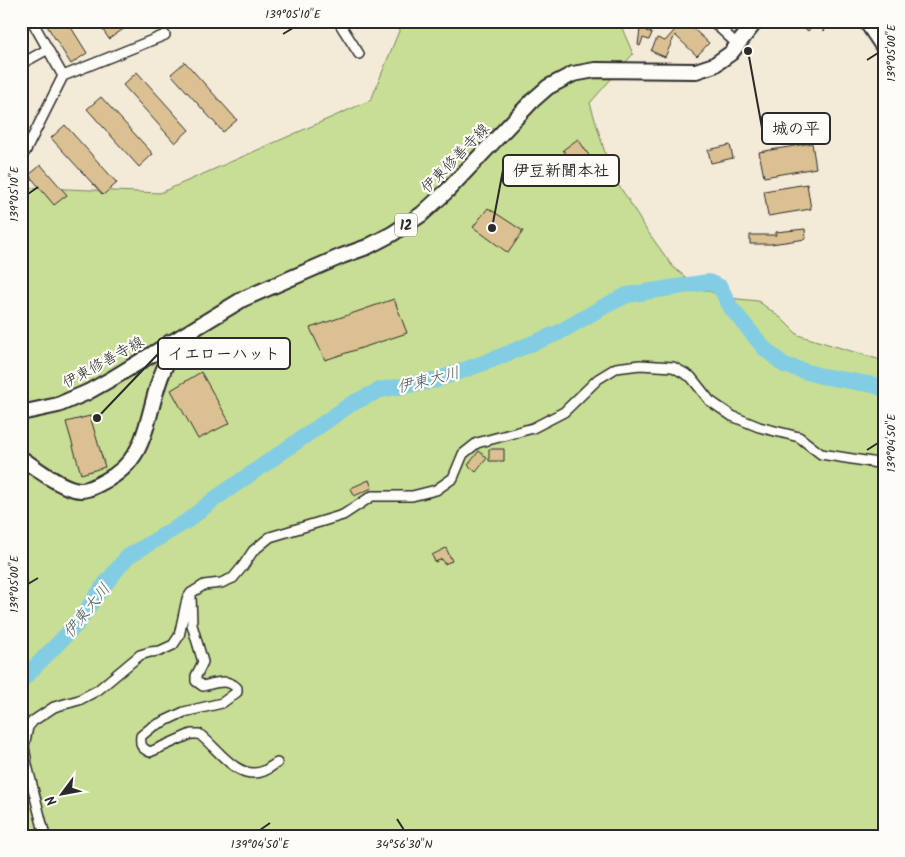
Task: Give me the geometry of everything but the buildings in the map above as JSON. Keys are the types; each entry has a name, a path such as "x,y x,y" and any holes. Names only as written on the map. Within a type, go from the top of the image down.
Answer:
{"main road":[{"name":"伊東修善寺線","path":"21,413 58,405 88,392 243,299 367,247 392,234 422,214 447,192 532,101 548,87 573,74 595,70 696,71 714,65 731,53 756,21"},
{"path":"866,21 884,48"},
{"path":"21,458 62,484 74,489 89,490 121,470 135,456 142,441 159,382 170,356 170,342"}],"street":[{"path":"32,21 63,76"},
{"path":"338,21 359,54"},
{"path":"712,21 738,45"},
{"path":"25,152 63,76 165,35"},
{"path":"21,64 48,49"},
{"path":"45,836 27,766 24,746 28,727 41,714 54,707 79,700 98,690 140,655 160,651 173,645 180,636 190,593 204,585 221,583 233,578 253,551 264,541 278,533 343,515 372,496 412,496 436,490 453,478 463,454 477,443 533,428 564,412 598,379 616,368 640,365 673,367 691,377 710,401 732,416 759,427 799,436 821,454 884,464"},
{"path":"190,593 192,625 203,662 196,680 203,686 223,681 233,683 237,688 237,692 222,703 184,712 152,727 141,736 140,744 143,749 150,752 191,734 199,734 228,763 239,769 252,772 263,771 277,763"}],"green space":[{"path":"403,21 619,21 633,54 590,103 612,176 643,225 673,267 699,288 729,298 758,301 781,318 798,335 884,361 884,836 21,836 21,187 160,193 371,100"}],"waterway":[{"name":"伊東大川","path":"21,681 76,625 127,557 187,521 216,498 351,404 380,390 436,380 489,361 558,333 627,295 708,282 720,287 731,308 765,349 784,365 821,376 874,385 884,389"}],"place":[{"name":"城の平","path":"748,51"},
{"name":"伊豆新聞本社","path":"492,228"},
{"name":"イエローハット","path":"97,418"}]}
